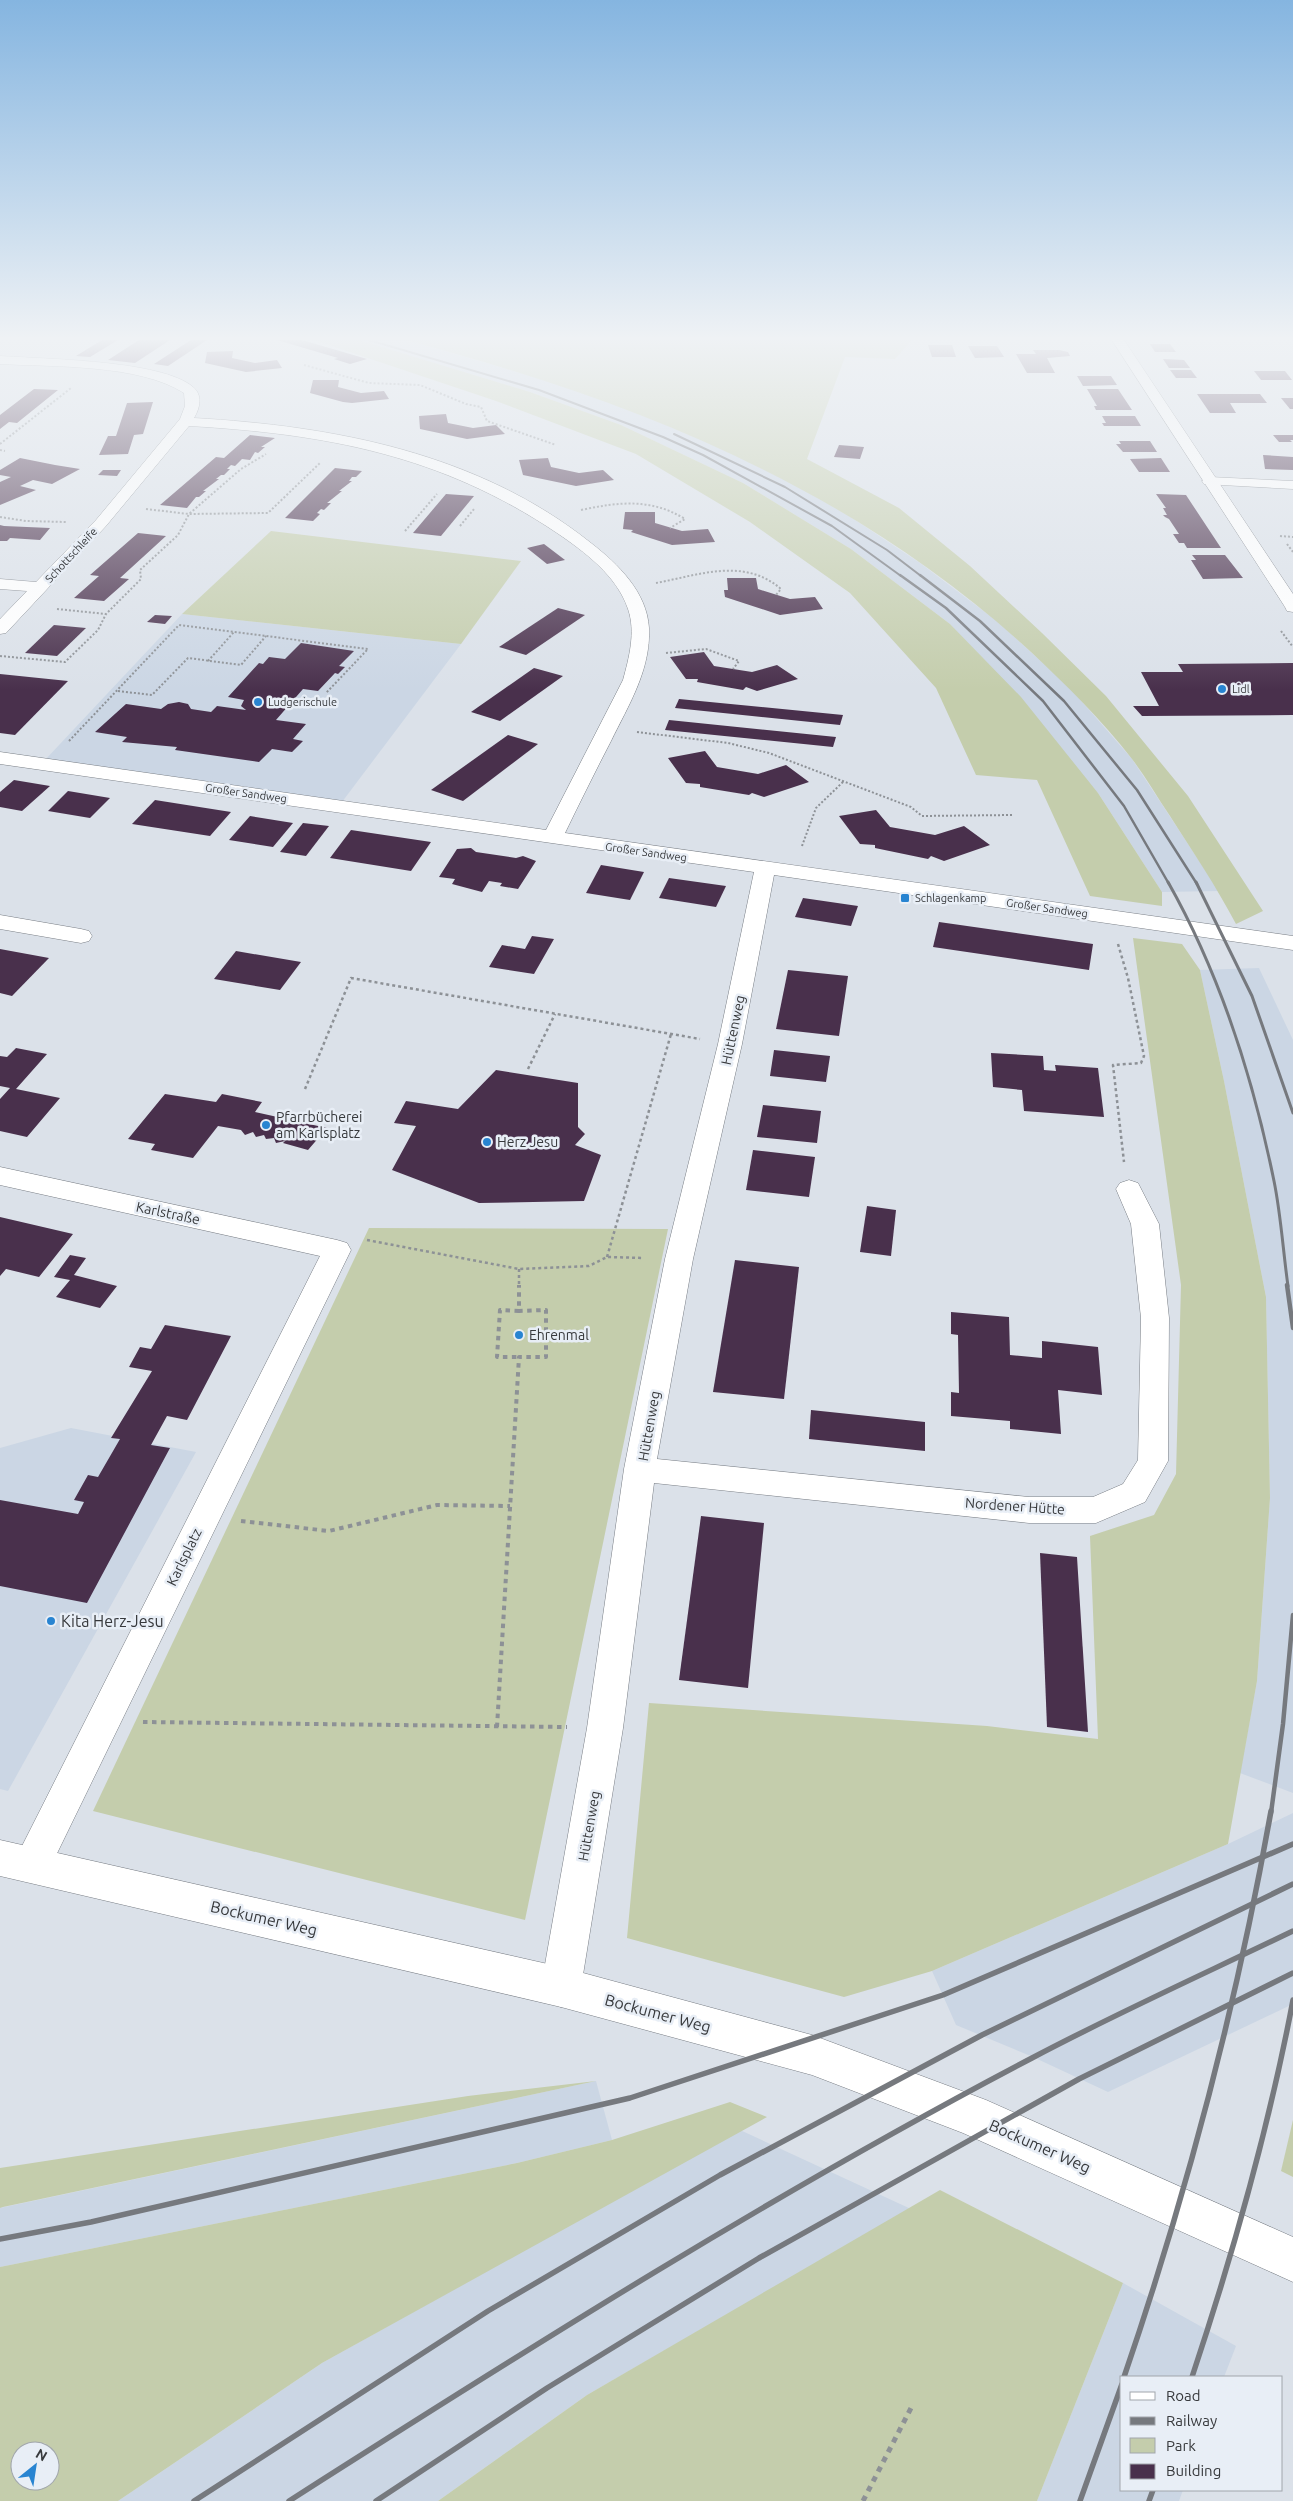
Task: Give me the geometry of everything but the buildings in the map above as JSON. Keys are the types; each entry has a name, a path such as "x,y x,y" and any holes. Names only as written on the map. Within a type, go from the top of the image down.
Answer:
{"street":[{"name":"Schottschleife","path":"0,629 102,523 156,457"},
{"path":"411,457 474,478 544,518 594,554 612,570 625,588 636,609 641,631 638,656 632,680 552,838"},
{"path":"1193,457 1293,608"},
{"path":"1209,481 1293,485"},
{"name":"Schottschleife","path":"0,584 42,587"},
{"name":"Großer Sandweg","path":"0,758 778,871 1293,943"},
{"name":"Hüttenweg","path":"561,1987 605,1728 640,1469 679,1259 730,1044 778,871"},
{"path":"0,922 81,936"},
{"name":"Karlstraße","path":"0,1176 337,1250"},
{"name":"Nordener Hütte","path":"640,1469 1029,1510 1096,1510 1134,1493 1153,1462 1154,1318 1145,1224 1129,1189"},
{"name":"Karlsplatz","path":"16,1861 102,1722 337,1250"},
{"name":"Bockumer Weg","path":"16,1861 561,1987 812,2055 971,2115 1291,2263"}],"path":[{"path":"0,656 65,662 98,630 106,614 141,579 140,570 178,535 189,514 241,470 263,457"},
{"path":"115,506 189,514 268,513 327,457"},
{"path":"405,531 439,492 474,478"},
{"path":"544,518 621,502 640,501 660,504 685,519 670,528"},
{"path":"0,517 26,521 102,523"},
{"path":"625,588 726,572 748,571 767,577 781,589 776,595"},
{"path":"24,605 106,614"},
{"path":"47,765 179,625 368,649 326,693"},
{"path":"208,661 234,632"},
{"path":"117,690 152,695 188,658 241,665 266,636"},
{"path":"638,656 706,649 739,661 733,669"},
{"path":"607,728 728,743 769,753 911,808 922,816 1012,815"},
{"path":"778,871 816,808 844,781"},
{"path":"1110,917 1128,978 1144,1056 1141,1063 1113,1065 1123,1157 1129,1189"},
{"path":"305,1089 351,978 730,1044"},
{"path":"528,1070 555,1014"},
{"path":"607,1257 671,1034"},
{"path":"337,1250 363,1240 519,1269 590,1266 607,1257 679,1259"},
{"path":"519,1269 519,1311"},
{"path":"500,1310 546,1310 546,1357 518,1356 497,1357 500,1310"},
{"path":"497,1727 518,1356"},
{"path":"204,1517 329,1531 437,1505 510,1506"},
{"path":"102,1722 568,1727"},
{"path":"863,2501 912,2408"}],"shaded area":[{"path":"688,457 741,457 746,459 837,508 920,563 998,622 1070,688 1132,759 1219,891 1162,892 1098,793 950,624 851,549 743,483"},
{"name":"Ludgerischule","path":"182,614 461,644 342,802 45,760"},
{"path":"1259,968 1293,1040 1293,1793 1240,1773 1257,1681 1270,1498 1266,1297 1224,1081 1200,970"},
{"name":"Kita Herz-Jesu","path":"71,1428 196,1452 8,1791 0,1789 0,1448"},
{"path":"1293,1813 1293,2004 1108,2092 1033,2057 956,2025 932,1971 1228,1844"},
{"path":"596,2081 612,2140 517,2163 0,2267 0,2208"},
{"path":"740,2130 911,2209 587,2395 438,2501 118,2501 322,2363"},
{"path":"1123,2283 1236,2346 1224,2376 1120,2376 1120,2491 1183,2491 1179,2501 1037,2501"}],"green space":[{"path":"641,457 688,457 743,483 851,549 950,624 1021,697 1098,793 1162,892 1162,906 1090,896 1037,780 976,775 936,688 850,593 750,522"},
{"path":"738,457 808,457 807,459 899,508 970,566 1106,696 1188,796 1263,911 1236,924 1204,869 1132,759 1096,717 1031,652 963,594 891,543 816,497"},
{"path":"271,531 521,561 461,644 182,614"},
{"path":"1133,938 1182,944 1200,970 1224,1081 1266,1297 1270,1498 1257,1681 1228,1844 932,1971 844,1997 627,1938 649,1703 987,1726 1098,1739 1090,1536 1154,1515 1176,1474 1181,1285"},
{"path":"369,1228 668,1229 525,1920 93,1811"},
{"path":"596,2081 0,2208 0,2168 468,2096"},
{"path":"730,2102 767,2117 322,2363 118,2501 0,2501 0,2267 517,2163 612,2140"},
{"path":"1293,2120 1293,2177 1281,2171"},
{"path":"940,2190 1123,2283 1037,2501 438,2501 587,2395"}],"railway":[{"path":"706,457 832,526 901,576"},
{"path":"722,457 785,487 887,550 921,576"},
{"path":"900,575 946,608 1043,701 1124,806 1169,884"},
{"path":"920,575 980,621 1064,701 1137,790 1197,884"},
{"path":"1168,882 1204,953 1233,1027 1245,1065 1266,1142 1274,1181 1288,1286"},
{"path":"1197,884 1252,996 1293,1113"},
{"path":"1287,1285 1293,1328"},
{"path":"1271,1813 1283,1724 1293,1615"},
{"path":"1263,1857 1271,1811"},
{"path":"1263,1857 1293,1844"},
{"path":"0,2239 91,2222 630,2098 943,1995 1263,1857"},
{"path":"1254,1903 1263,1857"},
{"path":"1254,1903 1293,1884"},
{"path":"194,2501 488,2311 720,2175 982,2035 1254,1903"},
{"path":"1243,1955 1254,1903"},
{"path":"1243,1955 1293,1931"},
{"path":"289,2501 563,2328 748,2216 842,2162 1064,2041 1243,1955"},
{"path":"1231,2004 1243,1955"},
{"path":"1231,2004 1293,1973"},
{"path":"1192,2376 1222,2284 1249,2190 1273,2095 1293,2000"},
{"path":"376,2501 547,2388 759,2258 1079,2079 1231,2004"},
{"path":"1124,2376 1169,2238 1231,2004"},
{"path":"1080,2501 1120,2390"},
{"path":"1149,2501 1153,2491"}],"place":[{"name":"Lidl","path":"1222,689"},
{"name":"Ludgerischule","path":"258,702"},
{"name":"Schlagenkamp","path":"905,898"},
{"name":"Pfarrbücherei am Karlsplatz","path":"266,1125"},
{"name":"Herz Jesu","path":"487,1142"},
{"name":"Ehrenmal","path":"519,1335"},
{"name":"Kita Herz-Jesu","path":"51,1621"}]}
